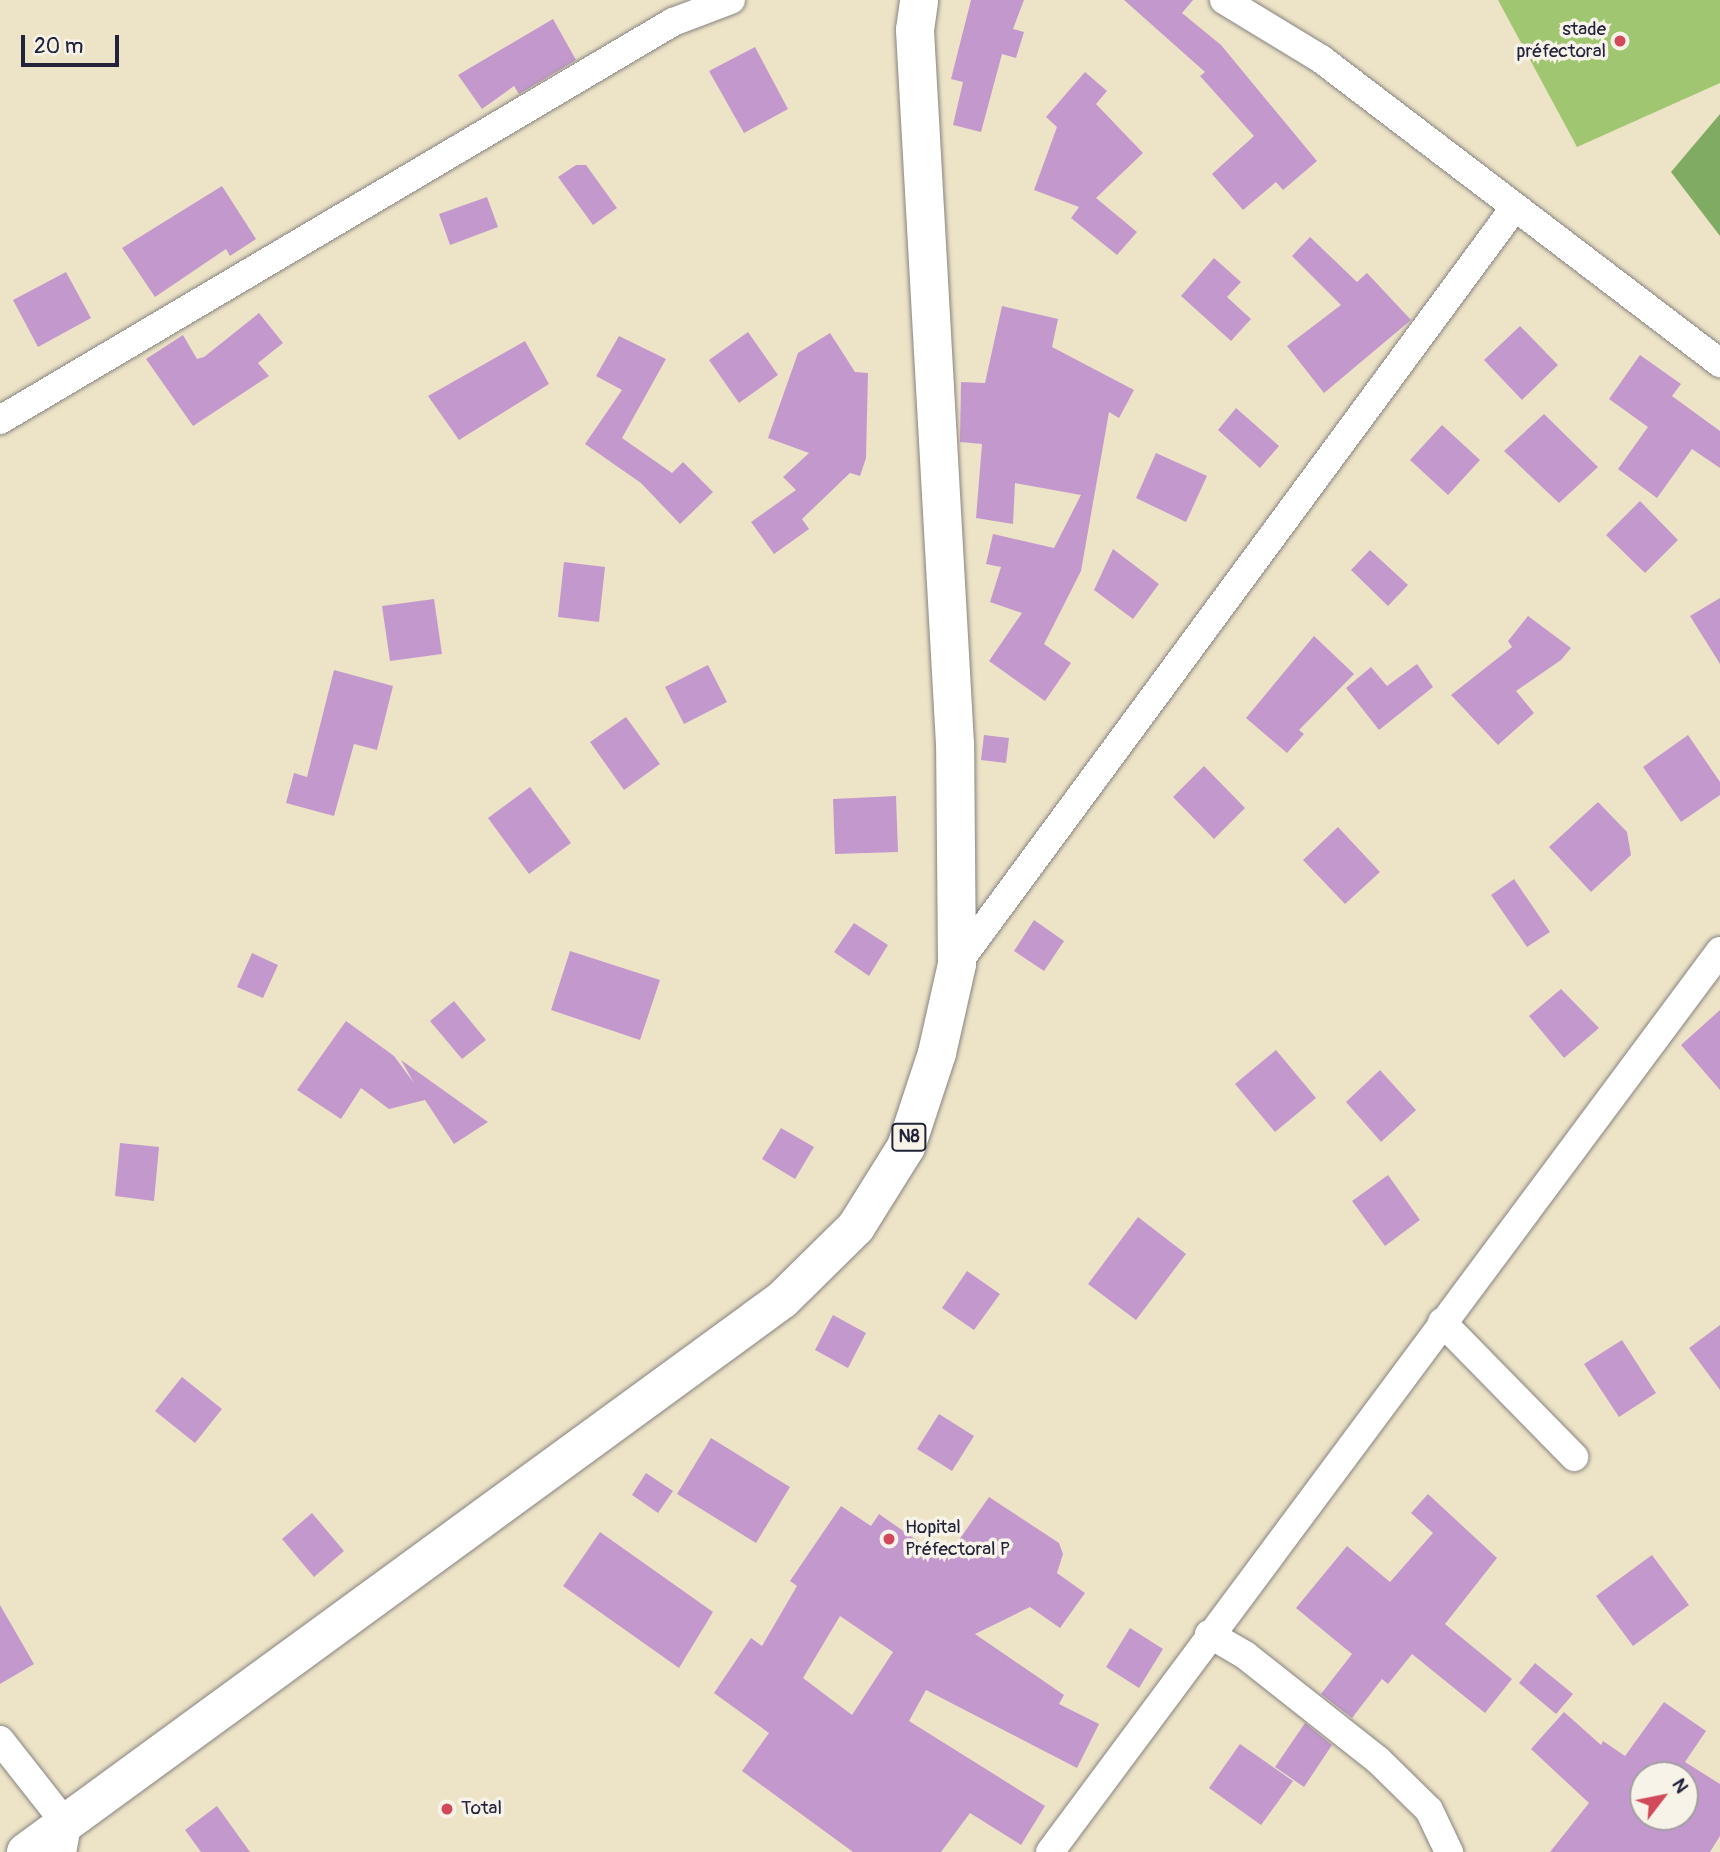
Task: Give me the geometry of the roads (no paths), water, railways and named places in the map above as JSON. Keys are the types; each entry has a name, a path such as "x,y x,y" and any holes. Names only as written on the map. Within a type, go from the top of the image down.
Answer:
{"main road":[{"name":"N8","path":"26,1852 65,1839 782,1300 856,1227 906,1147 937,1053 957,964 955,744 915,30 919,0"}],"street":[{"path":"0,420 661,29 731,0"},
{"path":"1224,0 1321,60 1720,363"},
{"path":"957,964 1515,207"},
{"path":"1050,1852 1209,1634 1720,951"},
{"path":"1442,1322 1574,1457"},
{"path":"1209,1634 1245,1655 1378,1760 1429,1810 1449,1852"},
{"path":"0,1740 65,1839"}],"place":[{"name":"stade préfectoral","path":"1620,41"},
{"name":"Hopital Préfectoral P","path":"889,1539"},
{"name":"Total","path":"447,1809"}]}
